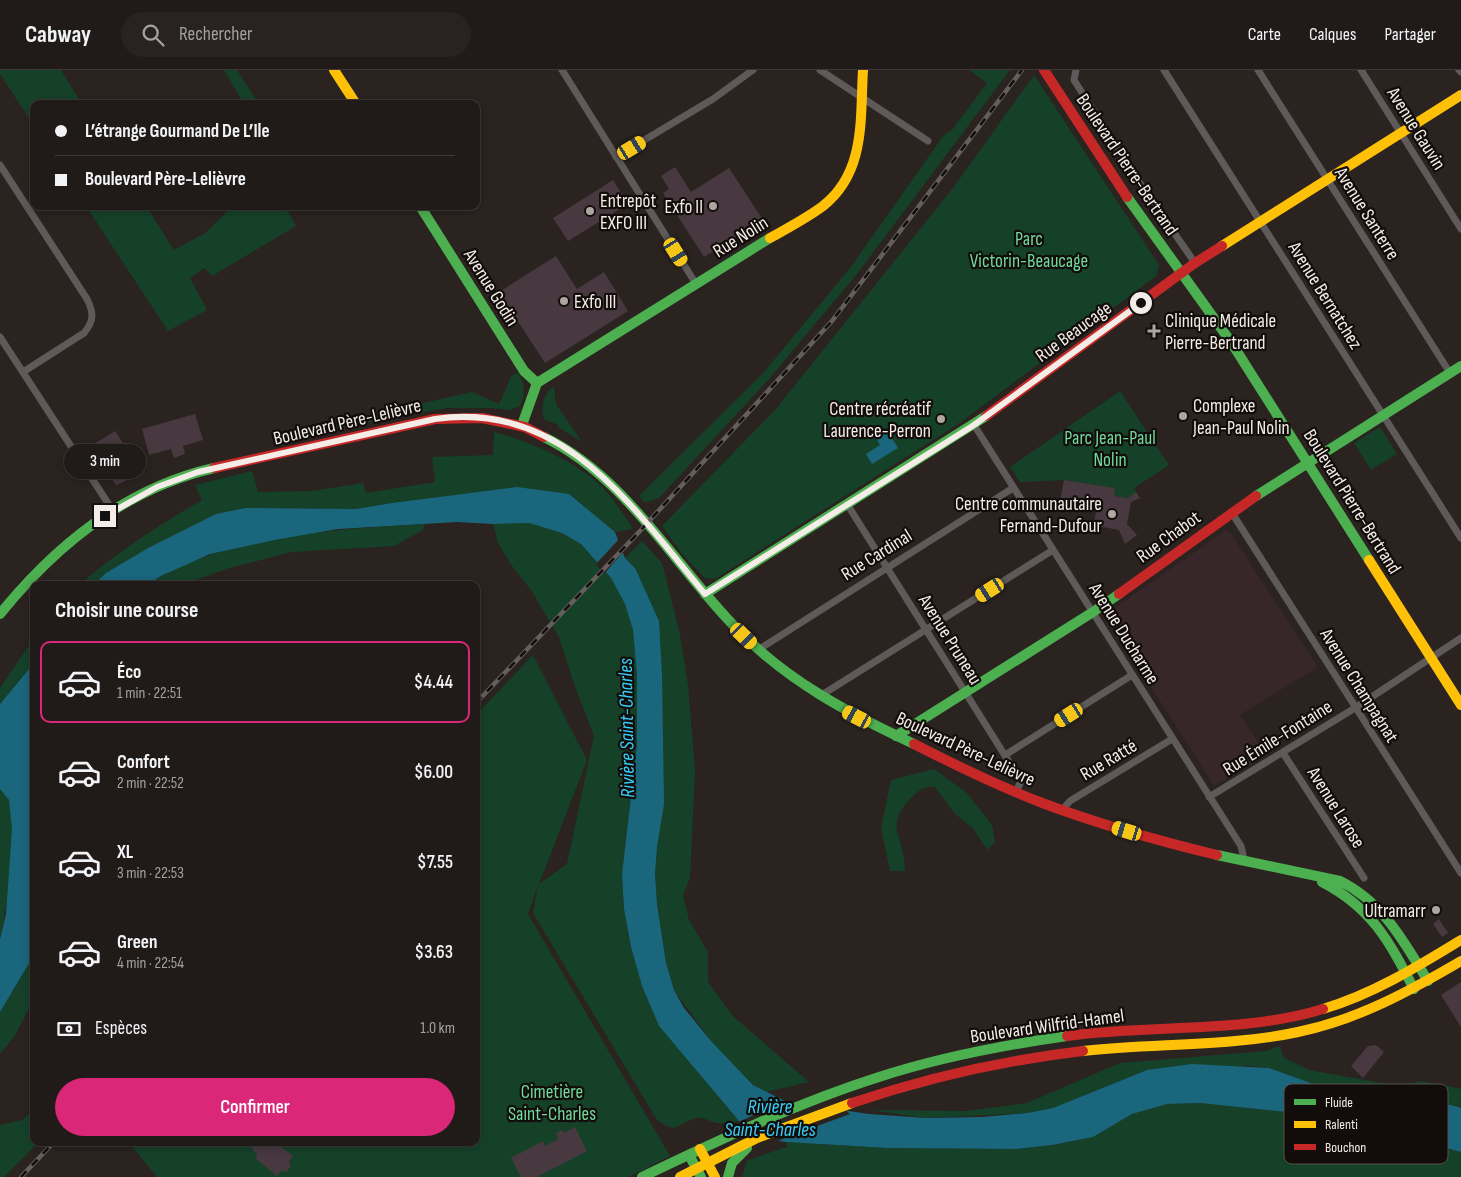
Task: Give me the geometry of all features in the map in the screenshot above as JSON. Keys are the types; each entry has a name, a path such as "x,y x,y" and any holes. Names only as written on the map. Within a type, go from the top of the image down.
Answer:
{"main road":[{"path":"334,70 353,100"},
{"name":"Rue Nolin","path":"537,384 552,372 822,206 841,189 853,169 857,156 863,70"},
{"name":"Boulevard Pierre-Bertrand","path":"1044,70 1132,205 1231,342 1461,705"},
{"name":"Rue Beaucage","path":"705,594 974,425 1195,263 1461,95"},
{"name":"Avenue Godin","path":"423,210 524,371 537,384"},
{"name":"Rue Chabot","path":"896,736 1093,612 1232,513 1461,366"},
{"path":"522,425 537,384"},
{"name":"Boulevard Père-Lelièvre","path":"0,614 42,565 78,534 113,511 157,487 198,472 441,418 466,417 522,425 562,445 604,476 644,519 730,623 758,650 790,676 820,696 896,736 1016,792 1062,810 1127,831 1340,881 1354,886 1374,902 1428,981"},
{"name":"Boulevard Père-Lelièvre","path":"1300,873 1337,888 1360,905 1383,933 1414,989"},
{"name":"Boulevard Wilfrid-Hamel","path":"642,1177 740,1131 828,1096 912,1067 1023,1043 1105,1031 1256,1022 1305,1014 1361,996 1406,973 1461,940"},
{"name":"Boulevard Wilfrid-Hamel","path":"680,1177 699,1173 707,1163 756,1139 907,1085 1027,1059 1112,1048 1247,1040 1301,1032 1351,1017 1414,989 1461,961"},
{"path":"728,1177 732,1163 756,1139"},
{"path":"700,1149 715,1177"},
{"path":"688,1155 699,1173"}],"street":[{"path":"562,70 696,284"},
{"path":"616,157 713,99 753,70"},
{"path":"820,70 928,141"},
{"name":"Boulevard Pierre-Bertrand","path":"1076,70 1074,80 1130,169 1195,263"},
{"name":"Avenue Bernatchez","path":"1164,70 1461,538"},
{"name":"Avenue Santerre","path":"1258,70 1450,374"},
{"name":"Avenue Gauvin","path":"1361,70 1461,229"},
{"path":"0,165 87,299 93,315 91,324 84,333 22,372"},
{"path":"0,337 113,511"},
{"name":"Avenue Ducharme","path":"974,425 1241,846 1244,860"},
{"name":"Rue Cardinal","path":"758,650 1013,488"},
{"name":"Avenue Pruneau","path":"847,504 1021,781 1016,792"},
{"name":"Avenue Champagnat","path":"1232,513 1354,708 1461,873"},
{"path":"820,696 1053,550"},
{"name":"Rue Émile-Fontaine","path":"1210,797 1354,708 1461,638"},
{"path":"1005,755 1132,675"},
{"name":"Rue Ratté","path":"1062,810 1070,801 1172,739"},
{"name":"Avenue Larose","path":"1283,752 1364,878"}],"shaded area":[{"path":"1225,531 1230,532 1318,667 1240,715 1266,754 1214,786 1106,616 1107,613"}],"green space":[{"path":"0,70 61,70 80,100 30,100 30,120 0,74"},
{"path":"224,70 237,70 256,100 242,100"},
{"path":"969,70 1010,70 857,274 769,379 659,498 645,503 639,496 764,372 850,268 944,135 952,130 987,83"},
{"name":"Parc Victorin-Beaucage","path":"1034,75 1159,265 1156,276 961,422 715,579 705,578 682,554 662,526 775,410 953,188"},
{"path":"89,210 149,210 174,250 205,233 229,210 287,210 296,226 212,276 204,268 190,278 207,310 168,331"},
{"path":"518,373 522,381 524,393 520,406 509,410 447,408 411,414 406,407 472,392 499,404 512,375"},
{"path":"554,386 556,404 582,442 558,427 558,425 544,419 542,410 544,401 548,392"},
{"name":"Parc Jean-Paul Nolin","path":"1120,391 1169,465 1134,488 1136,492 1128,498 1114,496 1114,488 1064,480 1020,482 1010,467"},
{"path":"396,410 394,418 281,438"},
{"path":"1380,427 1397,454 1371,470 1354,443"},
{"path":"494,432 541,448 558,456 574,465 601,486 611,497 632,529 615,532 569,494 438,499 392,503 356,509 245,508 216,514 148,548 106,573 97,581 84,581 138,540 202,500 195,485 252,471 258,492 312,491 363,483 366,493 435,482 432,457 493,455"},
{"name":"Cimetière Saint-Charles","path":"529,523 562,533 581,544 611,578 625,604 633,630 637,676 637,745 622,874 624,909 631,947 642,986 659,1026 739,1121 716,1123 696,1118 674,1128 664,1125 657,1120 533,913 538,885 528,914 670,1156 629,1177 157,1177 131,1146 480,1146 480,711 533,655 587,760 539,884 567,864 594,736 574,684 559,637 531,590 512,566 498,543 493,524"},
{"path":"425,524 423,530 394,546 292,552 229,568 194,581 155,581 177,568 209,555 244,545 319,532"},
{"path":"642,541 662,563 680,635 688,685 695,771 690,878 683,895 689,920 708,952 708,982 733,1016 809,1082 766,1092 753,1085 711,1041 674,990 666,963 657,904 655,873 659,621 633,566 625,558"},
{"path":"30,644 30,668 0,704 0,688"},
{"path":"934,769 967,793 992,825 995,842 987,850 973,828 955,814 935,787 926,788 914,795 899,815 897,831 904,858 905,871 890,871 881,828 891,780"},
{"path":"0,789 9,801 12,849 6,909 0,939"},
{"path":"30,962 30,1007 14,1037 0,1054 0,1012"},
{"path":"1280,1046 1284,1058 1309,1070 1388,1084 1313,1084 1269,1068 1251,1066 1147,1070 1053,1108 1027,1113 926,1118 871,1110 967,1111 1027,1103 1120,1063 1266,1051"},
{"path":"1421,1081 1436,1084 1408,1084"},
{"path":"1448,1086 1461,1089 1461,1108 1448,1105"},
{"path":"1200,1103 1284,1112 1284,1164 1448,1164 1448,1148 1461,1152 1461,1177 742,1177 747,1161 782,1148 787,1148 786,1142 888,1148 1016,1149 1052,1145 1093,1137 1132,1114 1167,1104"},
{"path":"30,1113 30,1146 35,1146 4,1177 0,1177 0,1125 22,1120"}],"water":[{"path":"886,429 898,448 872,464 866,454 880,445 875,436"},
{"name":"Rivière Saint-Charles","path":"517,487 569,494 615,532 625,558 635,568 659,621 662,675 664,804 655,873 657,904 666,963 674,990 684,1008 711,1041 753,1085 787,1102 869,1114 926,1118 982,1117 1027,1113 1053,1108 1147,1070 1192,1064 1269,1068 1313,1084 1284,1084 1284,1112 1200,1103 1167,1104 1132,1114 1093,1137 1052,1145 1016,1149 888,1148 786,1142 761,1138 739,1121 659,1026 642,986 631,947 624,909 622,874 637,745 637,676 633,630 625,604 611,578 581,544 562,533 529,523 457,522 338,529 210,554 154,581 97,581 106,573 148,548 216,514 245,508 356,509"},
{"path":"30,668 30,962 0,1012 0,939 6,914 12,829 9,800 0,789 0,704"},
{"name":"Rivière Saint-Charles","path":"1448,1105 1461,1108 1461,1152 1448,1148"}],"pier":[{"path":"620,538 625,550 604,574 596,564"},
{"path":"792,1100 842,1107 850,1114 812,1128 811,1131 802,1131 773,1143 763,1141 739,1122 760,1112 761,1109 770,1108"}],"building":[{"name":"Exfo II","path":"675,167 691,192 729,168 763,220 704,257 663,193 669,189 661,176"},
{"name":"Entrepôt EXFO III","path":"613,180 628,204 568,241 553,218"},
{"name":"Exfo III","path":"556,256 577,289 604,272 628,311 545,363 499,292"},
{"path":"195,414 203,440 183,446 185,454 174,458 171,449 149,455 142,429"},
{"path":"115,431 143,473 116,485 91,446"},
{"name":"Centre communautaire Fernand-Dufour","path":"1064,480 1115,488 1114,496 1128,498 1136,492 1140,498 1131,502 1127,524 1137,535 1125,544 1119,530 1097,526 1089,532 1085,527 1094,522 1097,507 1060,500"},
{"path":"1439,919 1448,933 1442,937 1433,924"},
{"path":"1461,982 1461,1027 1441,995"},
{"path":"1376,1045 1384,1052 1363,1078 1351,1066 1368,1046"},
{"path":"575,1127 587,1151 537,1177 521,1177 511,1158 543,1141 545,1146 558,1139 556,1133 562,1130 564,1133"},
{"path":"250,1146 280,1146 293,1156 289,1161 291,1166 286,1172 281,1171 277,1176 256,1159 257,1155"}],"railway":[{"path":"480,699 640,531 832,321 1022,70"},
{"path":"21,1177 50,1146"}],"traffic: fast":[{"path":"1127,197 1231,342 1369,560"},
{"path":"423,210 524,371 537,383"},
{"path":"522,425 537,383 770,238"},
{"path":"1256,496 1461,366"},
{"path":"705,594 986,416"},
{"path":"544,437 574,454 626,500 716,606 739,631 778,666 844,709 914,744"},
{"path":"0,614 45,565 95,523 122,505 151,490 182,477 214,468"},
{"path":"896,736 1119,594"},
{"path":"1217,855 1340,881 1369,900 1391,924 1428,981"},
{"path":"1322,882 1354,903 1377,927 1414,989"},
{"path":"642,1177 788,1110 848,1087 925,1063 972,1052 1067,1036"},
{"path":"728,1177 732,1163 747,1148"},
{"path":"689,1155 701,1177"}],"traffic: slow":[{"path":"334,70 353,100"},
{"path":"770,238 823,206 837,192 847,177 854,161 858,144 863,70"},
{"path":"1222,246 1461,95"},
{"path":"1369,560 1461,705"},
{"path":"1323,1009 1377,988 1461,940"},
{"path":"1083,1051 1245,1040 1272,1037 1320,1027 1382,1003 1461,961"},
{"path":"680,1177 757,1138 852,1103"},
{"path":"700,1149 715,1177"}],"traffic: jam":[{"path":"1044,70 1127,197"},
{"path":"986,416 1195,263 1222,246"},
{"path":"214,468 435,419 482,418 525,427 544,437"},
{"path":"1119,594 1256,496"},
{"path":"914,744 979,776 1045,804 1130,832 1217,855"},
{"path":"1067,1036 1099,1032 1260,1022 1292,1017 1323,1009"},
{"path":"852,1103 966,1071 1024,1059 1083,1051"}],"place":[{"name":"Exfo II","path":"713,206"},
{"name":"Entrepôt EXFO III","path":"590,211"},
{"name":"Exfo III","path":"564,301"},
{"name":"Clinique Médicale Pierre-Bertrand","path":"1154,331"},
{"name":"Complexe Jean-Paul Nolin","path":"1183,416"},
{"name":"Centre récréatif Laurence-Perron","path":"941,419"},
{"name":"Centre communautaire Fernand-Dufour","path":"1112,514"},
{"name":"Ultramarr","path":"1436,910"}],"route":[{"path":"105,516 123,504 157,487 198,472 435,419 481,418 522,425 576,454 604,476 644,519 705,594 974,425 1141,303"}]}
